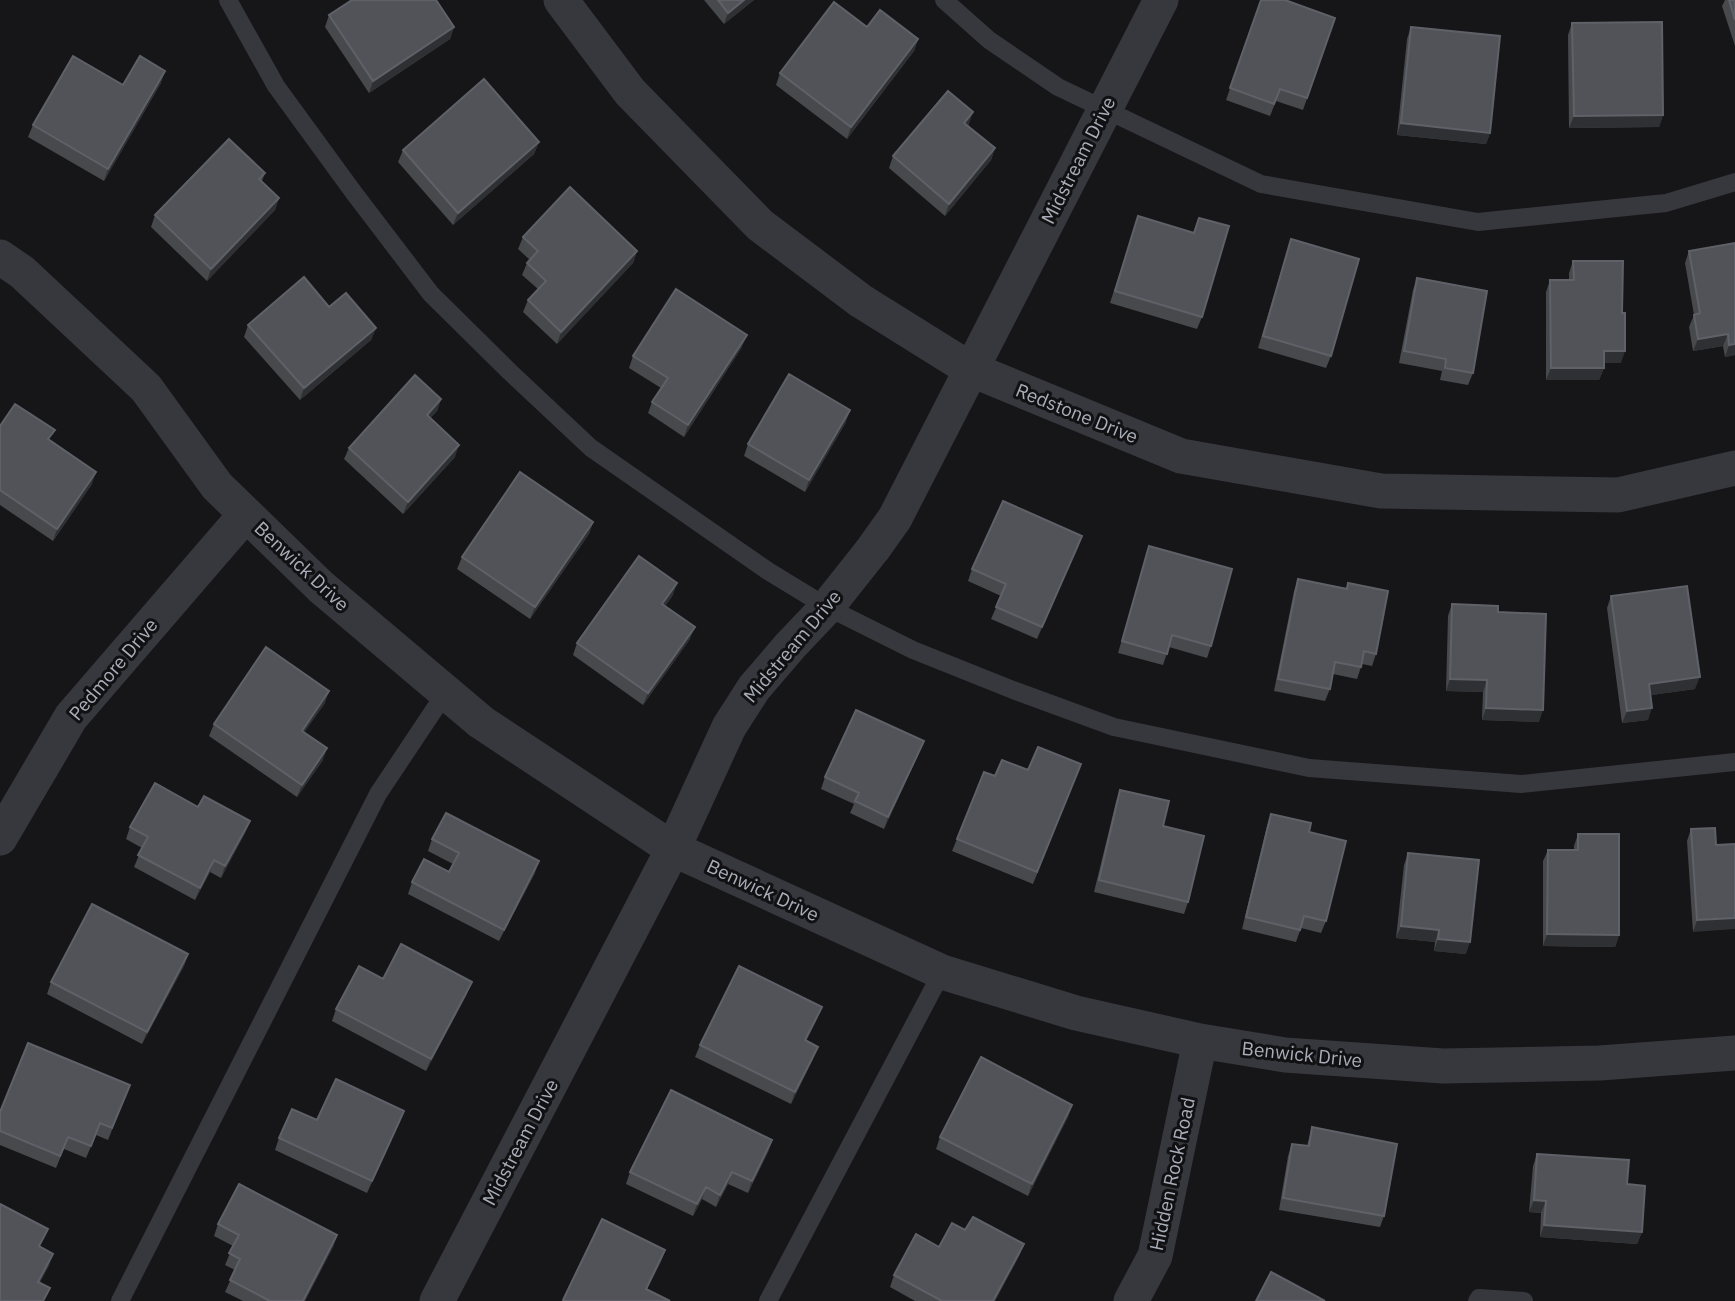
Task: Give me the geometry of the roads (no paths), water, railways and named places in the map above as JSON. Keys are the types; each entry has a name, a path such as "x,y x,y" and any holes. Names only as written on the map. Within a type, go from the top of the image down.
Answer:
{"street":[{"name":"Redstone Drive","path":"561,0 629,92 760,225 861,301 970,369 1181,456 1381,491 1618,495 1735,468"},
{"name":"Midstream Drive","path":"437,1301 673,849 729,727 754,688 827,607 895,518 1161,0"},
{"name":"Benwick Drive","path":"0,257 22,272 146,388 217,486 321,587 481,722 673,849 942,972 1076,1013 1200,1041 1285,1055 1443,1066 1600,1063 1735,1053"},
{"name":"Pedmore Drive","path":"0,838 71,717 246,514"},
{"name":"Hidden Rock Road","path":"1131,1301 1155,1256 1200,1041"}],"lane":[{"path":"228,0 276,86 431,294 591,448 768,571 827,607 913,650 1114,727 1308,768 1521,784 1735,762"},
{"path":"944,0 989,40 1058,86 1261,184 1478,222 1666,203 1735,182"},
{"path":"120,1301 378,794 446,692"},
{"path":"768,1301 942,972"},
{"path":"1477,1301 1479,1298 1524,1301"}]}
